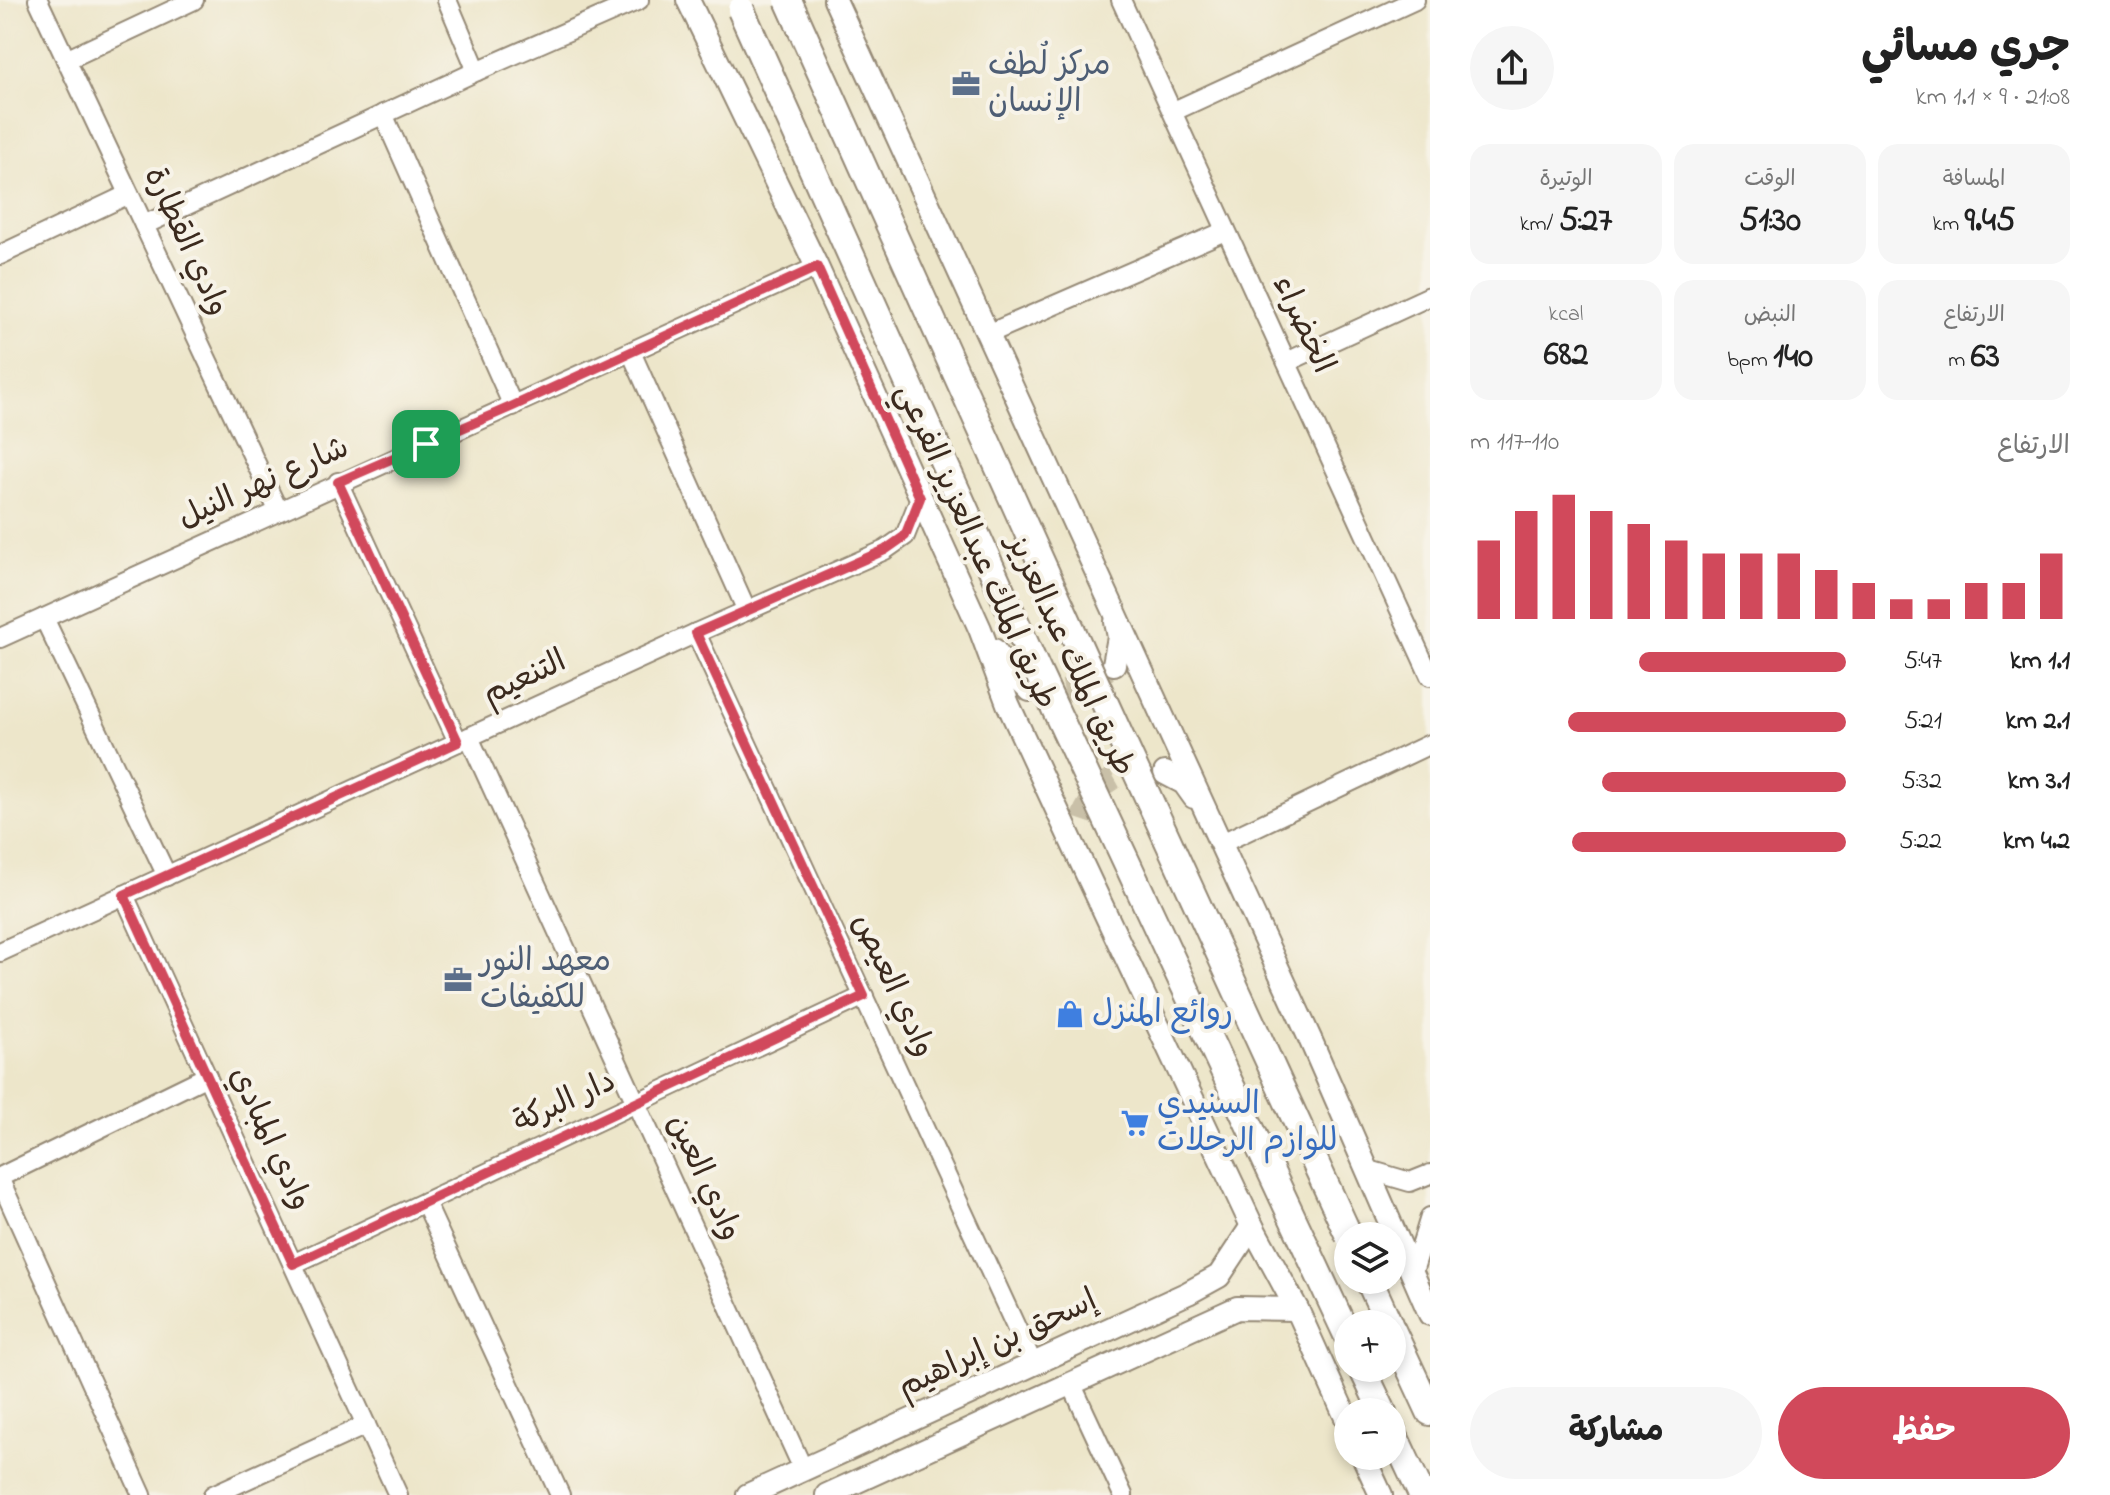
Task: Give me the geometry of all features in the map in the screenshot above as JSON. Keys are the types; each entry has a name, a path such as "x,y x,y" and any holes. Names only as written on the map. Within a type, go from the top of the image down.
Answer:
{"main road":[{"name":"طريق الملك عبدالعزيز","path":"788,0 1080,650 1343,1222"},
{"name":"طريق الملك عبدالعزيز","path":"738,5 1030,656 1335,1310"},
{"path":"1406,1360 1430,1412"},
{"path":"1406,1461 1422,1495"}],"street":[{"name":"وادي القطارة","path":"38,0 278,510"},
{"path":"66,60 194,0"},
{"path":"447,0 477,71"},
{"path":"144,225 477,71 639,0"},
{"name":"طريق الملك عبدالعزيز الفرعي","path":"688,0 817,267 980,629 1008,704 1077,853 1252,1226 1297,1309 1337,1398"},
{"path":"835,0 1369,1170 1430,1314"},
{"name":"الخضراء","path":"1121,0 1430,676"},
{"path":"1174,111 1415,0"},
{"path":"383,114 513,406"},
{"path":"0,255 129,194"},
{"path":"988,334 1225,231"},
{"name":"شارع نهر النيل","path":"2,630 44,618 817,267"},
{"path":"1287,362 1430,296"},
{"path":"631,352 747,611"},
{"name":"وادي العين","path":"338,482 636,1103 803,1469"},
{"name":"التنعيم","path":"0,952 696,633 885,550 905,536 920,498"},
{"path":"1114,664 1119,637 1115,613"},
{"path":"44,618 167,876"},
{"path":"980,629 1004,664 1030,690"},
{"name":"وادي العيص","path":"696,633 1033,1364"},
{"path":"1220,844 1430,744"},
{"path":"1165,773 1184,783 1207,814"},
{"path":"1077,853 1081,820"},
{"name":"وادي المبادي","path":"124,895 398,1495"},
{"name":"دار البركة","path":"293,1264 864,996"},
{"path":"142,1495 0,1178 207,1076"},
{"path":"1369,1170 1410,1182 1430,1174"},
{"path":"425,1202 560,1495"},
{"path":"1412,1275 1430,1217"},
{"name":"إسحق بن إبراهيم","path":"748,1495 1188,1293 1219,1276 1252,1226"},
{"path":"1188,1293 1211,1289 1219,1294 1218,1306 1204,1322"},
{"name":"إسحق بن إبراهيم","path":"827,1495 1237,1308 1297,1309"},
{"path":"1071,1383 1123,1495"},
{"path":"213,1495 366,1425"},
{"path":"1369,1470 1381,1495"}],"tunnel":[{"path":"1031,690 1051,692 1071,689 1107,670"},
{"path":"1081,820 1090,802 1110,780 1139,770 1165,773"}],"place":[{"name":"مركز لُطف الإنسان","path":"966,84"},
{"name":"معهد النور للكفيفات","path":"458,980"},
{"name":"روائع المنزل","path":"1070,1014"},
{"name":"السنيدي للوازم الرحلات","path":"1135,1123"}],"route":[{"path":"817,267 920,498 905,536 885,550 696,633 864,996 293,1264 124,895 458,742 338,482 426,444 817,267"}]}
